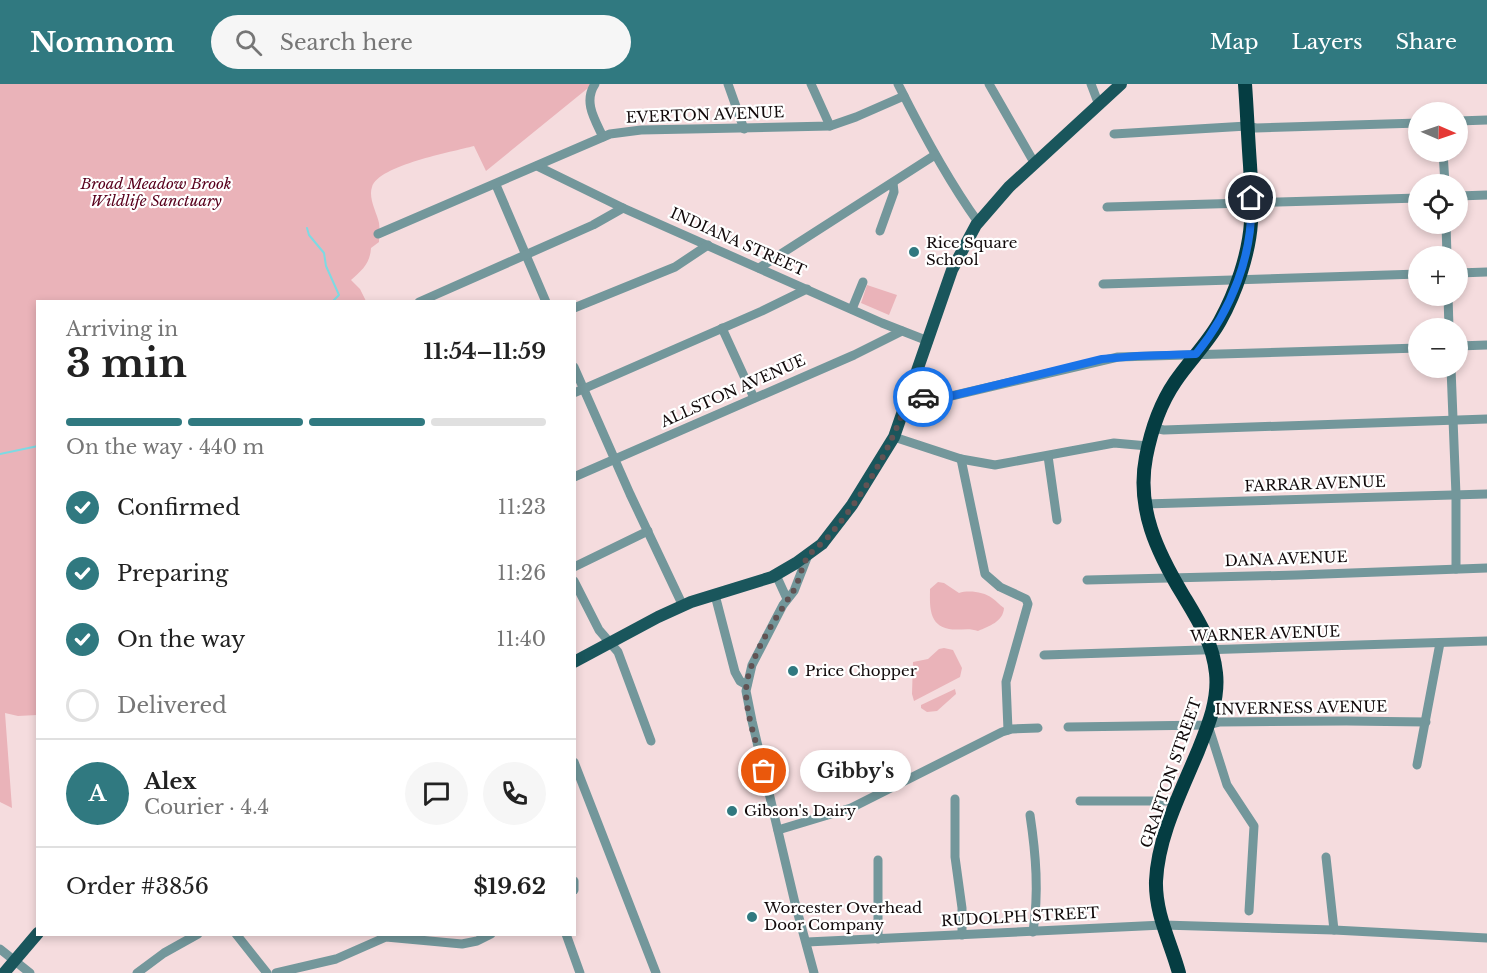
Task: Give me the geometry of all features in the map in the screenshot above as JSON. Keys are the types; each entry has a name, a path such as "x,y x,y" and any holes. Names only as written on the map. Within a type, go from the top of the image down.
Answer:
{"highway":[{"name":"GRAFTON STREET","path":"1179,973 1163,925 1156,890 1157,871 1164,838 1208,725 1217,685 1212,651 1203,630 1155,543 1145,504 1144,469 1153,428 1169,392 1222,318 1238,279 1250,235 1251,204 1245,84"}],"main road":[{"path":"576,661 683,606 781,572 808,555 828,538 846,515 894,437 952,270 978,222 1009,187 1121,84"},
{"path":"4,973 36,935"}],"street":[{"path":"595,84 590,103 603,137"},
{"path":"728,84 744,129"},
{"path":"811,84 830,126"},
{"path":"898,84 935,155 978,222"},
{"path":"989,84 1035,164"},
{"path":"1091,84 1099,105"},
{"name":"EVERTON AVENUE","path":"378,234 603,137 641,130 830,126 904,96"},
{"path":"1468,121 1487,120"},
{"path":"1114,134 1247,126 1256,128 1408,123"},
{"path":"759,268 935,155"},
{"name":"INDIANA STREET","path":"537,166 623,208 928,341"},
{"path":"880,231 894,192 893,183"},
{"path":"496,185 545,300"},
{"path":"1468,196 1487,195"},
{"path":"1107,207 1408,198"},
{"path":"424,300 603,221 623,208"},
{"path":"576,307 675,267 708,245"},
{"path":"1468,273 1487,272"},
{"path":"1103,284 1408,274"},
{"path":"852,309 863,282"},
{"path":"576,392 807,289"},
{"path":"722,328 754,398"},
{"name":"ALLSTON AVENUE","path":"576,476 862,352 902,331"},
{"path":"1468,346 1487,345"},
{"path":"909,394 929,398 947,397 1118,357 1408,348"},
{"path":"576,371 683,606"},
{"path":"1451,378 1456,495 1456,568"},
{"path":"1153,428 1173,430 1487,419"},
{"path":"894,437 961,459 981,464 1002,465 1077,448 1114,443 1148,446"},
{"path":"1048,456 1057,520"},
{"path":"961,459 985,574 1000,587 1026,599 1028,604 1006,682 1008,730"},
{"name":"FARRAR AVENUE","path":"1145,504 1487,494"},
{"path":"576,566 648,531"},
{"path":"808,555 794,591 787,599 756,656 747,686 750,711 795,903 814,973"},
{"name":"DANA AVENUE","path":"1087,580 1487,568"},
{"path":"781,572 794,591"},
{"path":"781,572 787,599"},
{"path":"576,585 599,630 618,652 651,741"},
{"path":"714,595 735,672 740,681 747,686"},
{"name":"WARNER AVENUE","path":"1044,655 1487,641"},
{"path":"1417,765 1440,643"},
{"name":"INVERNESS AVENUE","path":"1068,728 1208,725 1220,722 1426,722"},
{"path":"1208,725 1227,785 1254,826 1249,911"},
{"path":"778,830 851,808 1008,730 1038,728"},
{"path":"576,767 656,973"},
{"path":"955,799 955,857 962,908 962,935"},
{"path":"1080,801 1178,801"},
{"path":"1030,815 1038,902 1033,932"},
{"path":"1326,857 1334,930"},
{"path":"878,860 878,939"},
{"name":"RUDOLPH STREET","path":"807,942 1163,925 1334,930 1487,938"},
{"path":"137,973 164,953 194,936"},
{"path":"238,936 267,973"},
{"path":"276,973 336,959 386,938 462,944 472,943 487,936"},
{"path":"567,936 580,973"},
{"path":"0,949 30,973"}],"green space":[{"name":"Broad Meadow Brook Wildlife Sanctuary","path":"0,84 593,84 486,171 474,146 402,166 377,179 372,187 371,196 379,223 379,242 371,248 365,266 351,280 360,289 366,300 36,300 36,715 18,716 5,713 12,808 0,802"},
{"path":"867,285 897,295 889,315 861,303"},
{"path":"938,582 944,583 959,593 976,592 989,596 1004,608 1001,617 995,623 978,631 942,627 934,619 930,608 930,589"},
{"path":"939,649 953,650 962,668 960,677 914,701 912,694 913,662 928,659"},
{"path":"955,689 956,694 937,711 927,712 921,708 921,705"}],"waterway":[{"path":"307,228 309,235 324,253 326,266 339,295 334,300"},
{"path":"0,454 36,446"}],"way so far":[{"path":"764,771 746,691 752,665 783,605 794,591 808,555 828,538 846,515 887,450 900,423 909,394 923,397"}],"place":[{"name":"Rice Square School","path":"914,252"},
{"name":"Price Chopper","path":"793,671"},
{"name":"Gibby's","path":"764,771"},
{"name":"Gibson's Dairy","path":"732,811"},
{"name":"Worcester Overhead Door Company","path":"752,917"}],"route":[{"path":"923,397 947,397 1102,359 1196,354 1218,326 1230,302 1250,235 1251,198"}]}
